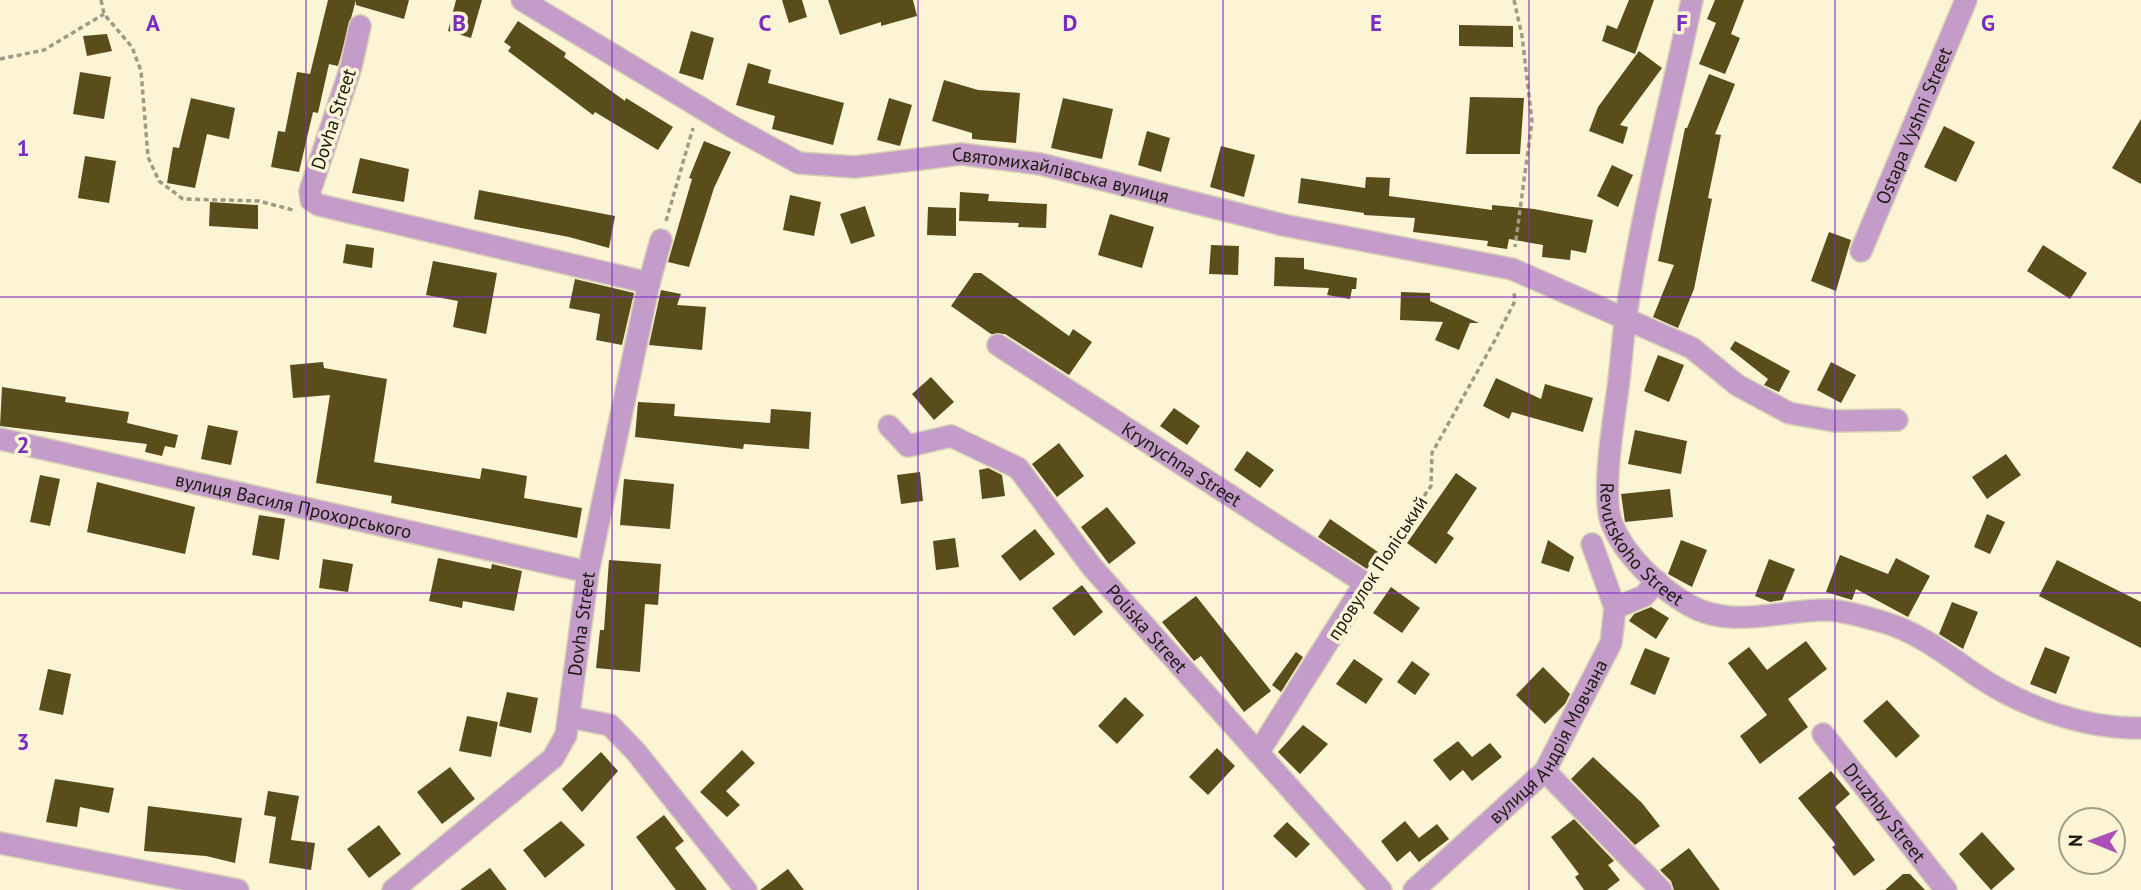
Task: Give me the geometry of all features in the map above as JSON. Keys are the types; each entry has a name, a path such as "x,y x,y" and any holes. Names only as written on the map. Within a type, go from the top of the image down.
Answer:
{"street":[{"name":"Святомихайлівська вулиця","path":"522,0 731,126 799,163 855,167 961,154 1040,164 1283,225 1512,269 1692,348 1737,385 1789,413 1834,421 1897,419"},
{"name":"Revutskoho Street","path":"1692,0 1626,317 1610,446 1611,522 1625,549 1651,588 1690,606 1729,618 1827,610 1853,613 1897,626 1943,651 1979,677 2032,704 2085,723 2113,728 2141,727"},
{"name":"Ostapa Vyshni Street","path":"1861,251 1966,0"},
{"name":"Dovha Street","path":"360,26 351,67 310,191 312,200 319,205 649,283"},
{"name":"Dovha Street","path":"393,890 553,758 566,735 588,572 649,283 661,240"},
{"name":"Krynychna Street","path":"998,345 1365,583"},
{"name":"Poliska Street","path":"889,426 908,446 951,436 1018,468 1092,566 1381,890"},
{"name":"вулиця Василя Прохорського","path":"0,439 588,572"},
{"path":"1592,544 1615,608 1651,588"},
{"name":"провулок Поліський","path":"1258,752 1365,583"},
{"name":"вулиця Андрія Мовчана","path":"1414,890 1545,771 1611,643 1615,608"},
{"path":"569,717 610,725 636,752 746,890"},
{"name":"Druzhby Street","path":"1823,734 1946,890"},
{"path":"1545,771 1661,890"},
{"path":"0,843 238,890"}],"path":[{"path":"101,0 104,14 132,47 141,71 148,157 159,181 183,199 259,201 294,211"},
{"path":"1512,269 1532,121 1522,36 1514,0"},
{"path":"0,59 44,50 104,14"},
{"path":"661,240 695,120"},
{"name":"провулок Поліський","path":"1365,583 1431,486 1432,453 1515,301"}],"building":[{"path":"328,0 356,0 338,66 329,64 318,113 313,112 299,172 271,167 278,131 285,132 297,72 310,74"},
{"path":"356,0 409,0 404,19 356,5"},
{"path":"456,0 482,0 471,38 448,31"},
{"path":"782,0 802,0 807,17 789,23"},
{"path":"828,0 913,0 917,16 881,26 881,22 840,35"},
{"path":"1629,0 1654,0 1635,54 1602,41 1607,25 1617,29"},
{"path":"1715,0 1744,0 1731,34 1740,38 1725,74 1699,64 1716,23 1707,19"},
{"path":"518,21 566,53 564,57 625,101 626,98 673,127 658,150 595,112 593,115 508,51 511,47 504,42"},
{"path":"1459,25 1513,26 1513,47 1459,46"},
{"path":"691,31 714,38 703,80 679,73"},
{"path":"107,34 112,51 87,56 83,36"},
{"path":"1639,51 1662,68 1620,125 1628,127 1623,144 1589,131 1598,107"},
{"path":"748,63 771,70 768,83 844,103 833,145 772,129 775,116 736,105"},
{"path":"80,72 111,77 104,119 73,114"},
{"path":"1709,74 1735,84 1715,134 1721,135 1708,198 1712,199 1694,289 1678,328 1653,317 1674,265 1658,261 1685,128"},
{"path":"944,80 978,90 1020,93 1016,143 972,139 972,133 932,121"},
{"path":"1470,97 1524,98 1520,154 1466,154"},
{"path":"191,98 235,108 229,139 207,134 195,188 167,183 173,147 179,148"},
{"path":"889,98 912,105 900,146 877,140"},
{"path":"1063,98 1113,109 1102,159 1051,148"},
{"path":"2141,119 2141,184 2112,168"},
{"path":"1944,126 1975,142 1956,182 1924,167"},
{"path":"1147,131 1170,138 1161,172 1138,165"},
{"path":"704,141 731,152 714,188 689,267 668,262 692,179 689,178"},
{"path":"1221,146 1255,155 1244,197 1210,187"},
{"path":"85,156 116,161 109,203 78,198"},
{"path":"360,158 409,169 404,202 352,193"},
{"path":"1612,165 1633,175 1618,207 1597,196"},
{"path":"1366,177 1390,178 1389,196 1492,210 1492,205 1534,209 1593,220 1586,253 1571,250 1570,260 1542,257 1543,245 1509,239 1507,249 1487,246 1488,241 1413,232 1415,218 1364,215 1298,203 1301,178 1365,188"},
{"path":"479,190 615,216 609,248 569,237 474,219"},
{"path":"960,192 989,194 988,201 1047,204 1046,228 1018,227 1019,223 959,221"},
{"path":"790,195 821,202 814,236 783,230"},
{"path":"210,202 258,205 258,229 209,226"},
{"path":"865,206 875,236 851,244 840,214"},
{"path":"928,207 956,208 956,236 927,235"},
{"path":"1110,214 1154,227 1142,268 1098,255"},
{"path":"1829,232 1851,240 1836,291 1811,281"},
{"path":"346,244 374,248 372,268 343,263"},
{"path":"1211,245 1239,246 1238,275 1209,274"},
{"path":"2043,245 2087,273 2070,299 2027,271"},
{"path":"1275,257 1304,258 1304,269 1357,278 1356,289 1352,289 1350,299 1327,295 1329,288 1274,286"},
{"path":"433,261 497,273 486,334 453,327 458,301 426,295"},
{"path":"974,273 981,273 1069,336 1073,329 1092,342 1069,375 1005,334 991,334 951,306"},
{"path":"575,279 634,293 622,345 596,340 600,314 569,308"},
{"path":"661,290 681,294 677,305 706,307 702,350 649,345"},
{"path":"1401,292 1430,293 1430,301 1479,323 1470,323 1459,350 1435,340 1443,322 1400,320"},
{"path":"1735,341 1790,371 1779,392 1764,385 1768,379 1730,349"},
{"path":"1658,355 1684,365 1669,402 1644,391"},
{"path":"323,362 324,368 387,379 374,462 480,479 482,468 527,476 524,498 582,508 577,538 391,503 392,496 316,483 330,395 293,398 290,365"},
{"path":"1831,362 1856,375 1841,403 1817,390"},
{"path":"931,377 954,402 934,420 912,394"},
{"path":"1496,378 1541,399 1545,384 1593,398 1583,432 1512,412 1509,419 1483,406"},
{"path":"2,387 66,397 65,402 129,412 127,423 178,435 175,448 165,446 162,456 145,452 147,444 0,426"},
{"path":"638,402 675,404 674,416 770,423 771,409 811,412 809,449 744,444 743,449 635,437"},
{"path":"1174,408 1200,426 1187,445 1160,426"},
{"path":"208,425 238,431 231,465 201,459"},
{"path":"1635,430 1687,441 1681,474 1628,464"},
{"path":"1059,443 1084,476 1057,497 1032,464"},
{"path":"1247,451 1274,470 1260,488 1234,470"},
{"path":"2006,454 2021,475 1987,499 1972,477"},
{"path":"988,468 1002,475 1005,496 982,499 979,470"},
{"path":"920,472 923,501 901,504 897,475"},
{"path":"1456,473 1477,488 1447,533 1454,538 1436,564 1407,543"},
{"path":"40,475 60,479 50,526 30,522"},
{"path":"624,479 674,484 670,529 620,525"},
{"path":"97,482 195,507 185,554 87,532"},
{"path":"1670,489 1673,517 1625,522 1621,494"},
{"path":"1107,507 1136,543 1109,564 1081,527"},
{"path":"1987,514 2005,522 1990,554 1974,547"},
{"path":"259,515 285,519 279,560 252,555"},
{"path":"1330,519 1378,552 1367,569 1318,537"},
{"path":"1035,529 1055,554 1020,581 1001,556"},
{"path":"955,538 959,567 936,570 933,541"},
{"path":"1548,540 1574,557 1569,572 1541,563"},
{"path":"1681,540 1707,550 1692,587 1668,574"},
{"path":"1840,555 1888,574 1896,558 1930,576 1908,617 1856,589 1852,600 1826,592"},
{"path":"438,558 491,569 492,564 522,571 514,611 463,601 462,608 429,601"},
{"path":"323,559 353,564 348,592 319,588"},
{"path":"1769,559 1795,569 1782,600 1770,602 1755,596"},
{"path":"609,560 661,564 658,605 645,604 640,672 596,668 600,630 604,630"},
{"path":"2057,560 2141,602 2141,648 2039,596"},
{"path":"1082,585 1103,612 1074,636 1052,608"},
{"path":"1391,587 1420,608 1402,633 1373,613"},
{"path":"1196,596 1271,691 1244,712 1201,656 1194,661 1162,622"},
{"path":"1952,602 1978,612 1963,649 1939,634"},
{"path":"1651,607 1669,618 1656,639 1629,621 1634,614"},
{"path":"1806,641 1827,669 1788,699 1808,727 1760,764 1740,736 1767,715 1728,663 1749,647 1767,670"},
{"path":"2045,647 2070,657 2056,694 2030,684"},
{"path":"1645,648 1670,658 1655,695 1630,684"},
{"path":"1296,652 1303,657 1281,692 1272,685"},
{"path":"1354,659 1383,679 1366,704 1336,684"},
{"path":"1412,661 1430,674 1415,695 1397,682"},
{"path":"1543,667 1570,694 1565,704 1545,724 1516,695"},
{"path":"48,669 71,674 63,715 39,710"},
{"path":"507,692 538,698 531,733 499,726"},
{"path":"1125,697 1144,715 1117,744 1098,726"},
{"path":"1887,700 1920,736 1896,758 1863,721"},
{"path":"467,716 498,722 491,757 459,751"},
{"path":"1303,725 1328,744 1300,774 1278,752"},
{"path":"1458,741 1472,757 1490,743 1502,757 1472,781 1463,770 1450,781 1433,760"},
{"path":"1217,748 1235,766 1208,795 1189,777"},
{"path":"742,750 755,763 726,791 740,805 727,817 700,792"},
{"path":"601,752 618,771 582,812 562,789"},
{"path":"1593,757 1642,803 1660,826 1635,845 1571,779"},
{"path":"450,767 475,799 442,824 417,792"},
{"path":"1831,771 1850,794 1835,807 1875,860 1854,876 1832,847 1836,845 1798,798"},
{"path":"55,779 114,788 109,813 80,807 77,827 46,822"},
{"path":"268,791 299,796 291,840 315,843 311,870 269,863 276,817 264,815"},
{"path":"148,806 242,818 235,863 206,856 144,851"},
{"path":"664,815 684,841 675,848 707,890 676,890 636,837"},
{"path":"1574,819 1614,861 1608,865 1620,880 1607,890 1584,890 1575,877 1579,874 1551,837"},
{"path":"561,821 585,845 545,878 523,850"},
{"path":"1405,821 1419,838 1437,824 1449,839 1419,862 1410,851 1397,862 1381,841"},
{"path":"1287,822 1310,844 1296,858 1273,836"},
{"path":"379,825 401,854 369,878 347,849"},
{"path":"1982,832 2015,869 1991,890 1959,854"},
{"path":"1689,848 1720,890 1674,890 1671,881 1660,870"},
{"path":"490,868 507,890 460,890"},
{"path":"788,869 804,890 760,890"},
{"path":"1903,874 1910,874 1925,890 1885,890"}]}
